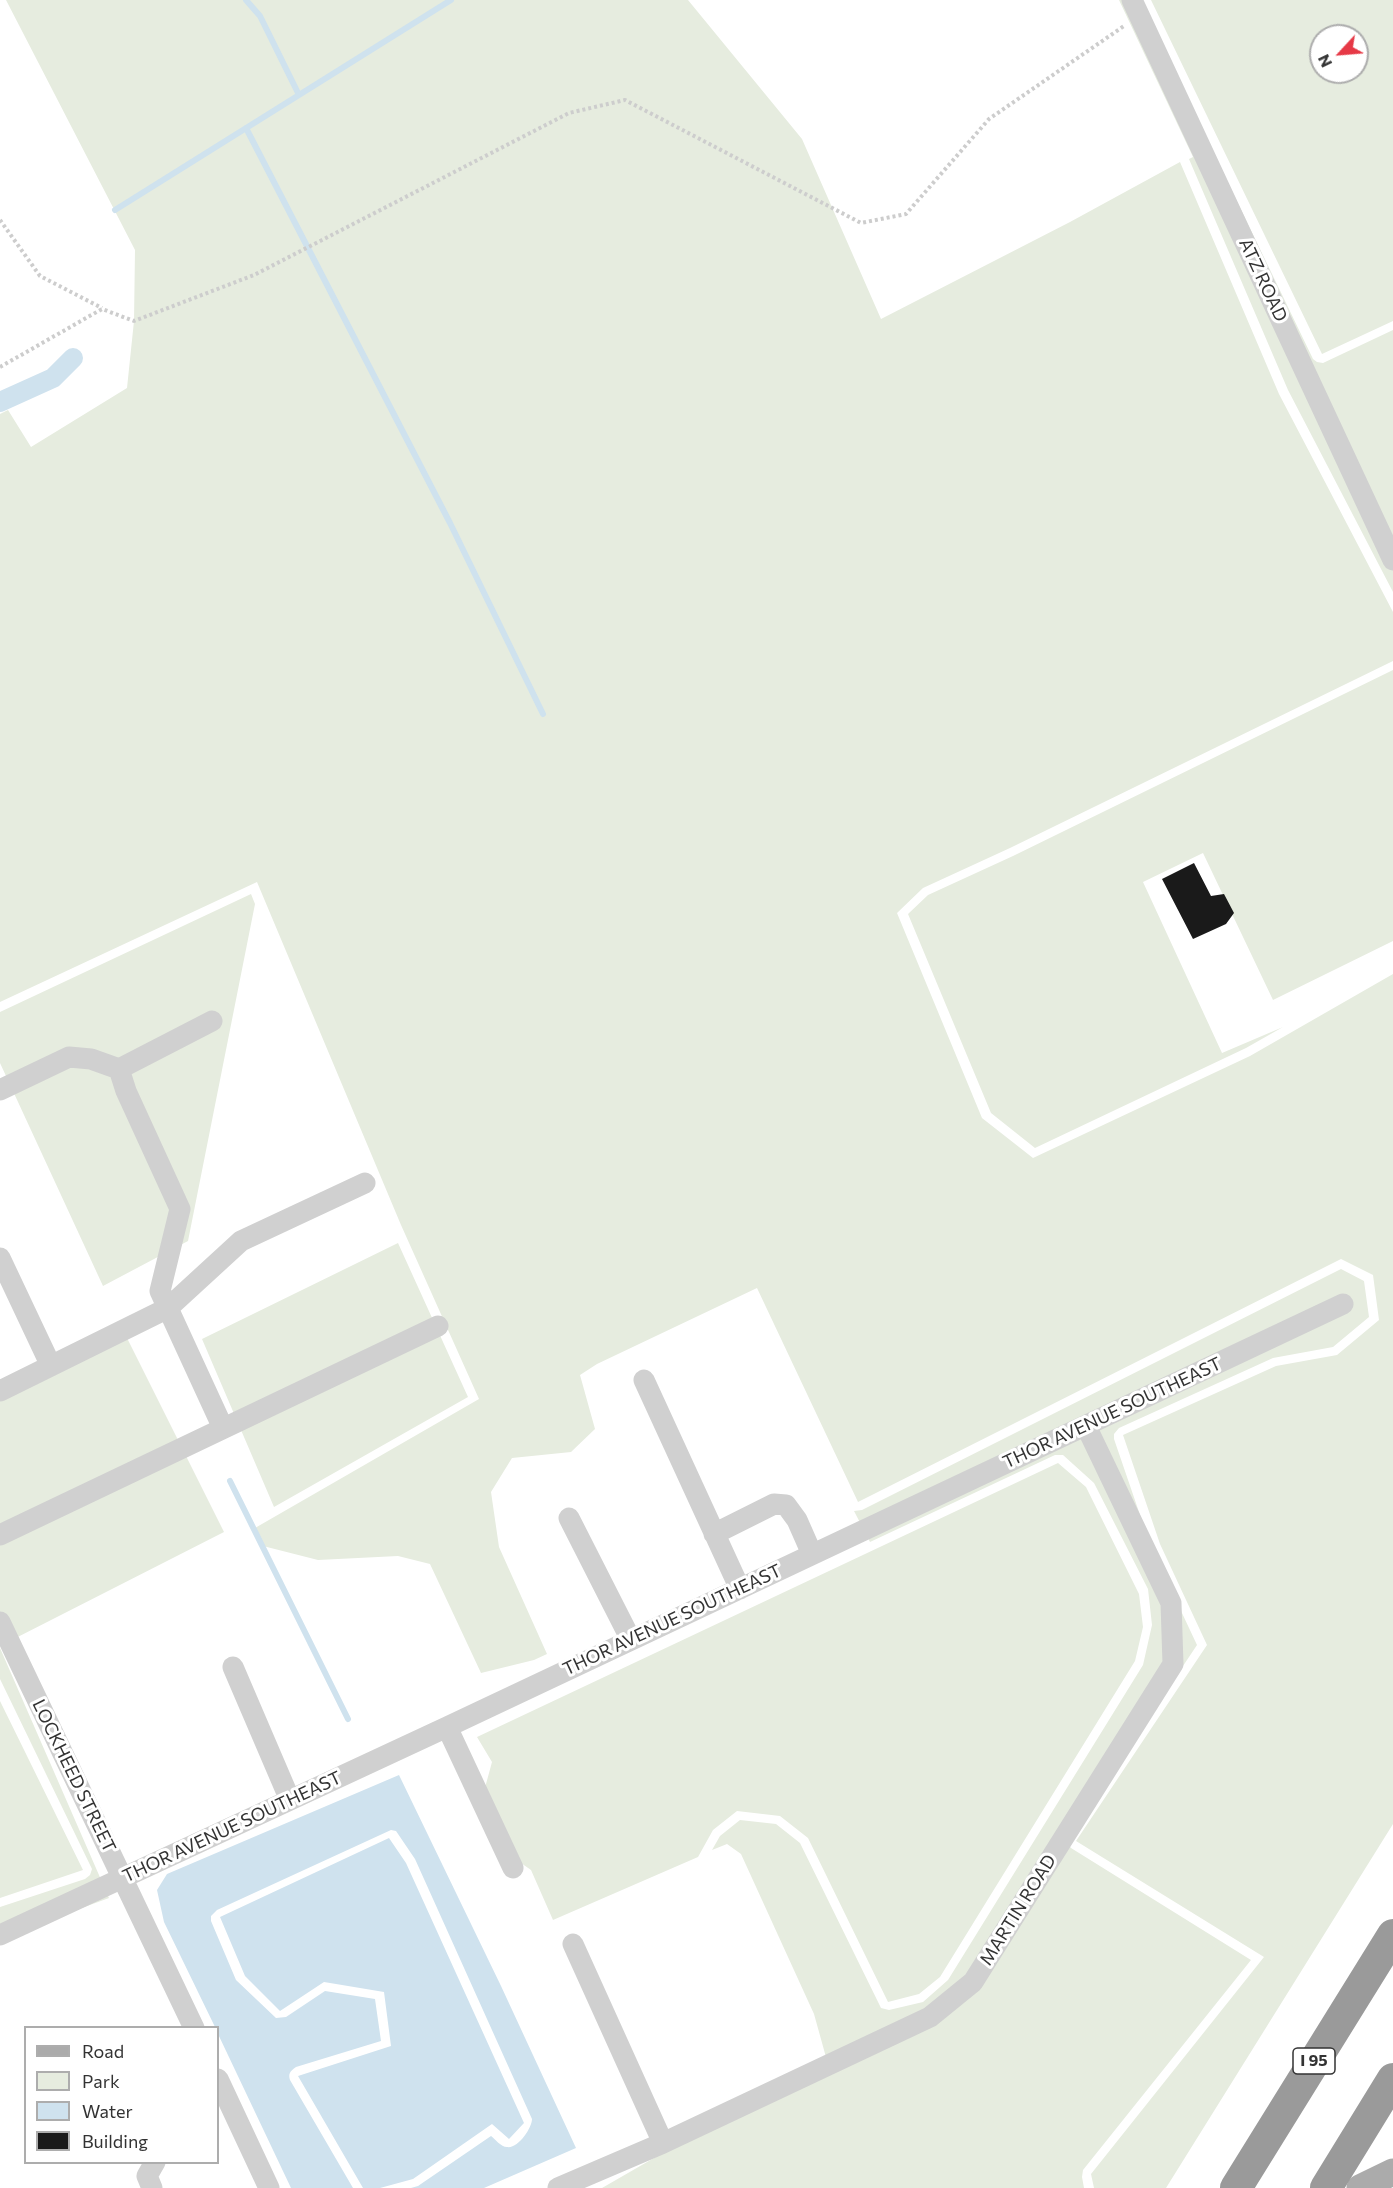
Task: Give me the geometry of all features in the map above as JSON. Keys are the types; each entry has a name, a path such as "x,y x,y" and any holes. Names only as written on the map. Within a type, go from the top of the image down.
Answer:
{"highway":[{"name":"I 95","path":"1236,2188 1393,1935"},
{"path":"1326,2188 1393,2079"}],"main road":[{"path":"1360,2188 1393,2172"}],"street":[{"name":"ATZ ROAD","path":"1136,7 1393,560"},
{"path":"0,1090 69,1057 91,1059 119,1069 212,1021"},
{"path":"119,1069 126,1091 180,1209 160,1291 223,1428"},
{"path":"0,1391 168,1308 241,1241 365,1183"},
{"path":"0,1258 51,1366"},
{"name":"THOR AVENUE SOUTHEAST","path":"0,1935 447,1727 1343,1304"},
{"path":"0,1535 438,1326"},
{"path":"644,1380 740,1589"},
{"name":"MARTIN ROAD","path":"558,2188 663,2143 930,2017 973,1982 1173,1664 1171,1603 1086,1426"},
{"path":"714,1534 774,1504 786,1505 797,1520 812,1554"},
{"path":"570,1518 631,1640"},
{"name":"LOCKHEED STREET","path":"0,1622 193,2026"},
{"path":"233,1666 290,1800"},
{"path":"447,1727 513,1868"},
{"path":"573,1944 663,2143"},
{"path":"219,2084 227,2122 269,2188"},
{"path":"152,2188 147,2176 154,2164"}],"path":[{"path":"0,220 40,276 102,309 134,321 254,275 569,113 625,100 861,223 906,214 989,119 1136,7"},
{"path":"0,367 102,309"}],"green space":[{"path":"6,0 688,0 802,139 881,319 1070,222 1180,162 1279,394 1393,612 1393,661 1010,848 923,888 897,913 982,1118 1033,1158 1250,1056 1393,974 1393,1824 1166,2188 1094,2188 1091,2174 1264,1957 1076,1841 1207,1645 1160,1544 1123,1435 1276,1366 1337,1355 1379,1320 1373,1275 1341,1259 858,1502 757,1288 597,1364 580,1375 595,1429 571,1452 512,1458 491,1492 499,1547 547,1654 534,1660 481,1673 430,1564 398,1556 318,1560 263,1546 255,1528 479,1399 401,1225 257,882 0,1002 0,414 8,410 31,447 127,388 134,321 135,250"},
{"path":"1119,0 1140,0 1313,359 1323,363 1393,330 1393,592 1288,390 1189,159 1193,157"},
{"path":"1151,0 1393,0 1393,321 1322,354"},
{"path":"1393,670 1393,941 1273,1000 1203,853 1143,882 1222,1053 1283,1027 1246,1048 1035,1148 991,1113 908,914 928,895 1013,856"},
{"path":"251,894 255,904 188,1241 103,1286 0,1063 0,1012"},
{"path":"398,1243 468,1397 274,1507 202,1339"},
{"path":"1341,1269 1364,1281 1369,1317 1333,1347 1273,1358 1119,1428 1114,1434 1151,1547 1197,1645 1069,1837 1068,1844 1251,1960 1083,2170 1084,2188 602,2188 687,2139 829,2068 814,2014 741,1854 727,1844 712,1850 720,1836 740,1820 776,1824 800,1843 881,2008 889,2010 923,2002 948,1980 1143,1665 1152,1625 1148,1589 1094,1483 1063,1455 1055,1455 870,1542 854,1511 862,1510"},
{"path":"121,1326 224,1532 0,1646 0,1380"},
{"path":"1058,1463 1086,1487 1139,1594 1143,1627 1135,1661 940,1977 919,1994 888,2002 808,1838 780,1816 737,1811 713,1830 698,1857 553,1920 531,1870 498,1847 483,1795 492,1762 477,1737"},
{"path":"0,1648 109,1898 0,1938 0,1907 85,1879 90,1875 92,1869 0,1679"},
{"path":"0,1701 83,1870 0,1898"}],"water":[{"path":"399,1775 576,2148 484,2188 411,2188 418,2186 491,2136 505,2147 516,2145 527,2132 532,2119 415,1859 396,1831 391,1830 217,1910 211,1916 211,1921 236,1980 276,2018 286,2017 325,1991 375,1999 381,2041 296,2067 289,2074 290,2080 353,2188 291,2188 219,2036 219,2026 215,2026 164,1922 157,1890 167,1874"},
{"path":"389,1838 406,1863 524,2123 509,2139 492,2124 413,2179 380,2188 363,2188 298,2076 391,2046 384,1992 324,1982 280,2011 245,1976 220,1917"}],"building":[{"path":"1194,863 1211,896 1224,894 1234,913 1226,924 1193,939 1162,879"}],"waterway":[{"path":"246,0 260,16 299,95"},
{"path":"115,210 451,0"},
{"path":"246,128 450,523 543,714"},
{"path":"0,402 53,378 73,358"},
{"path":"230,1481 348,1719"}]}
